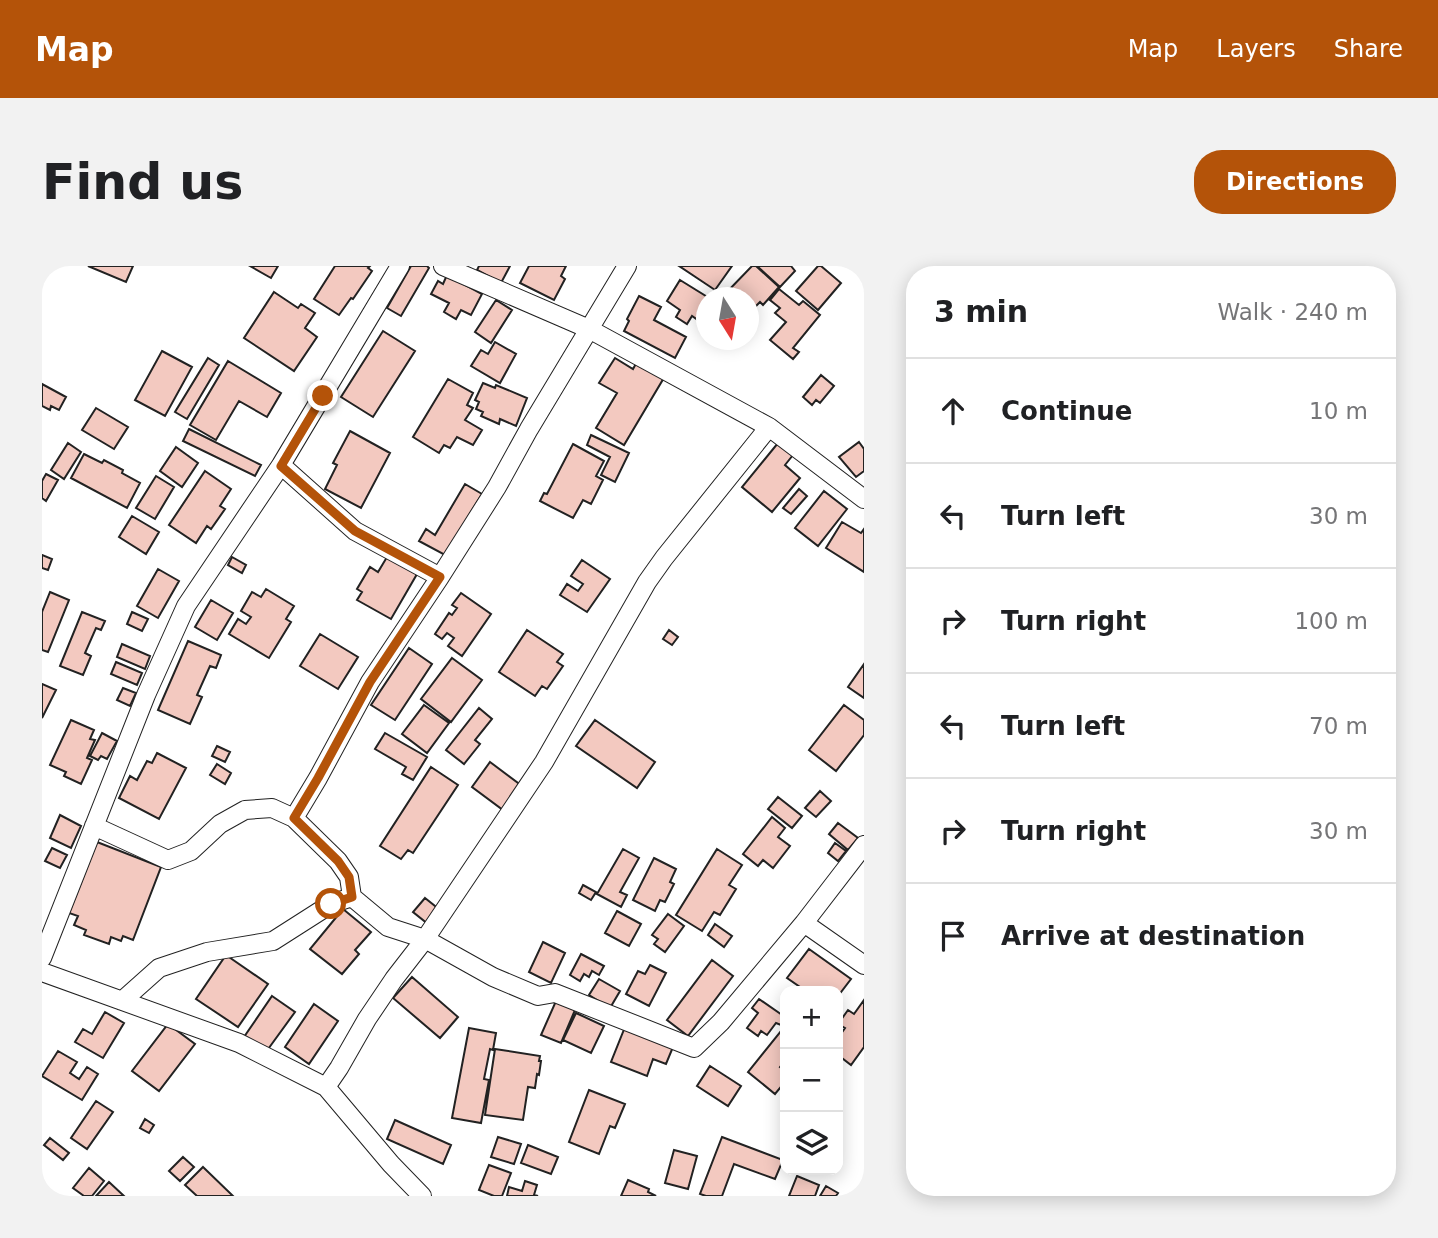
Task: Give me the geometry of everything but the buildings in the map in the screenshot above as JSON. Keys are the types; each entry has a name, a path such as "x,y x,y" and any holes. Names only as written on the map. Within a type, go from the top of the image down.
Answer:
{"street":[{"path":"42,958 146,695 186,606 281,466 400,266"},
{"path":"443,266 589,329 769,426 864,499"},
{"path":"294,818 370,682 497,487 627,266"},
{"path":"326,1087 367,1019 425,939 544,762 647,582 769,426"},
{"path":"281,466 355,531 440,577"},
{"path":"94,825 168,860 191,851 220,824 245,810 272,808 294,818 338,861 349,877 352,897 388,927 425,939 493,977 538,996 555,993 565,996 694,1048 721,1022 804,923 864,845"},
{"path":"122,1001 159,968 208,952 273,940 331,904 352,897"},
{"path":"804,923 864,965"},
{"path":"42,972 239,1043 326,1087 391,1164 422,1196"}],"route":[{"path":"323,396 281,466 355,531 440,577 370,682 294,818 338,861 349,877 352,897 331,904"}]}
